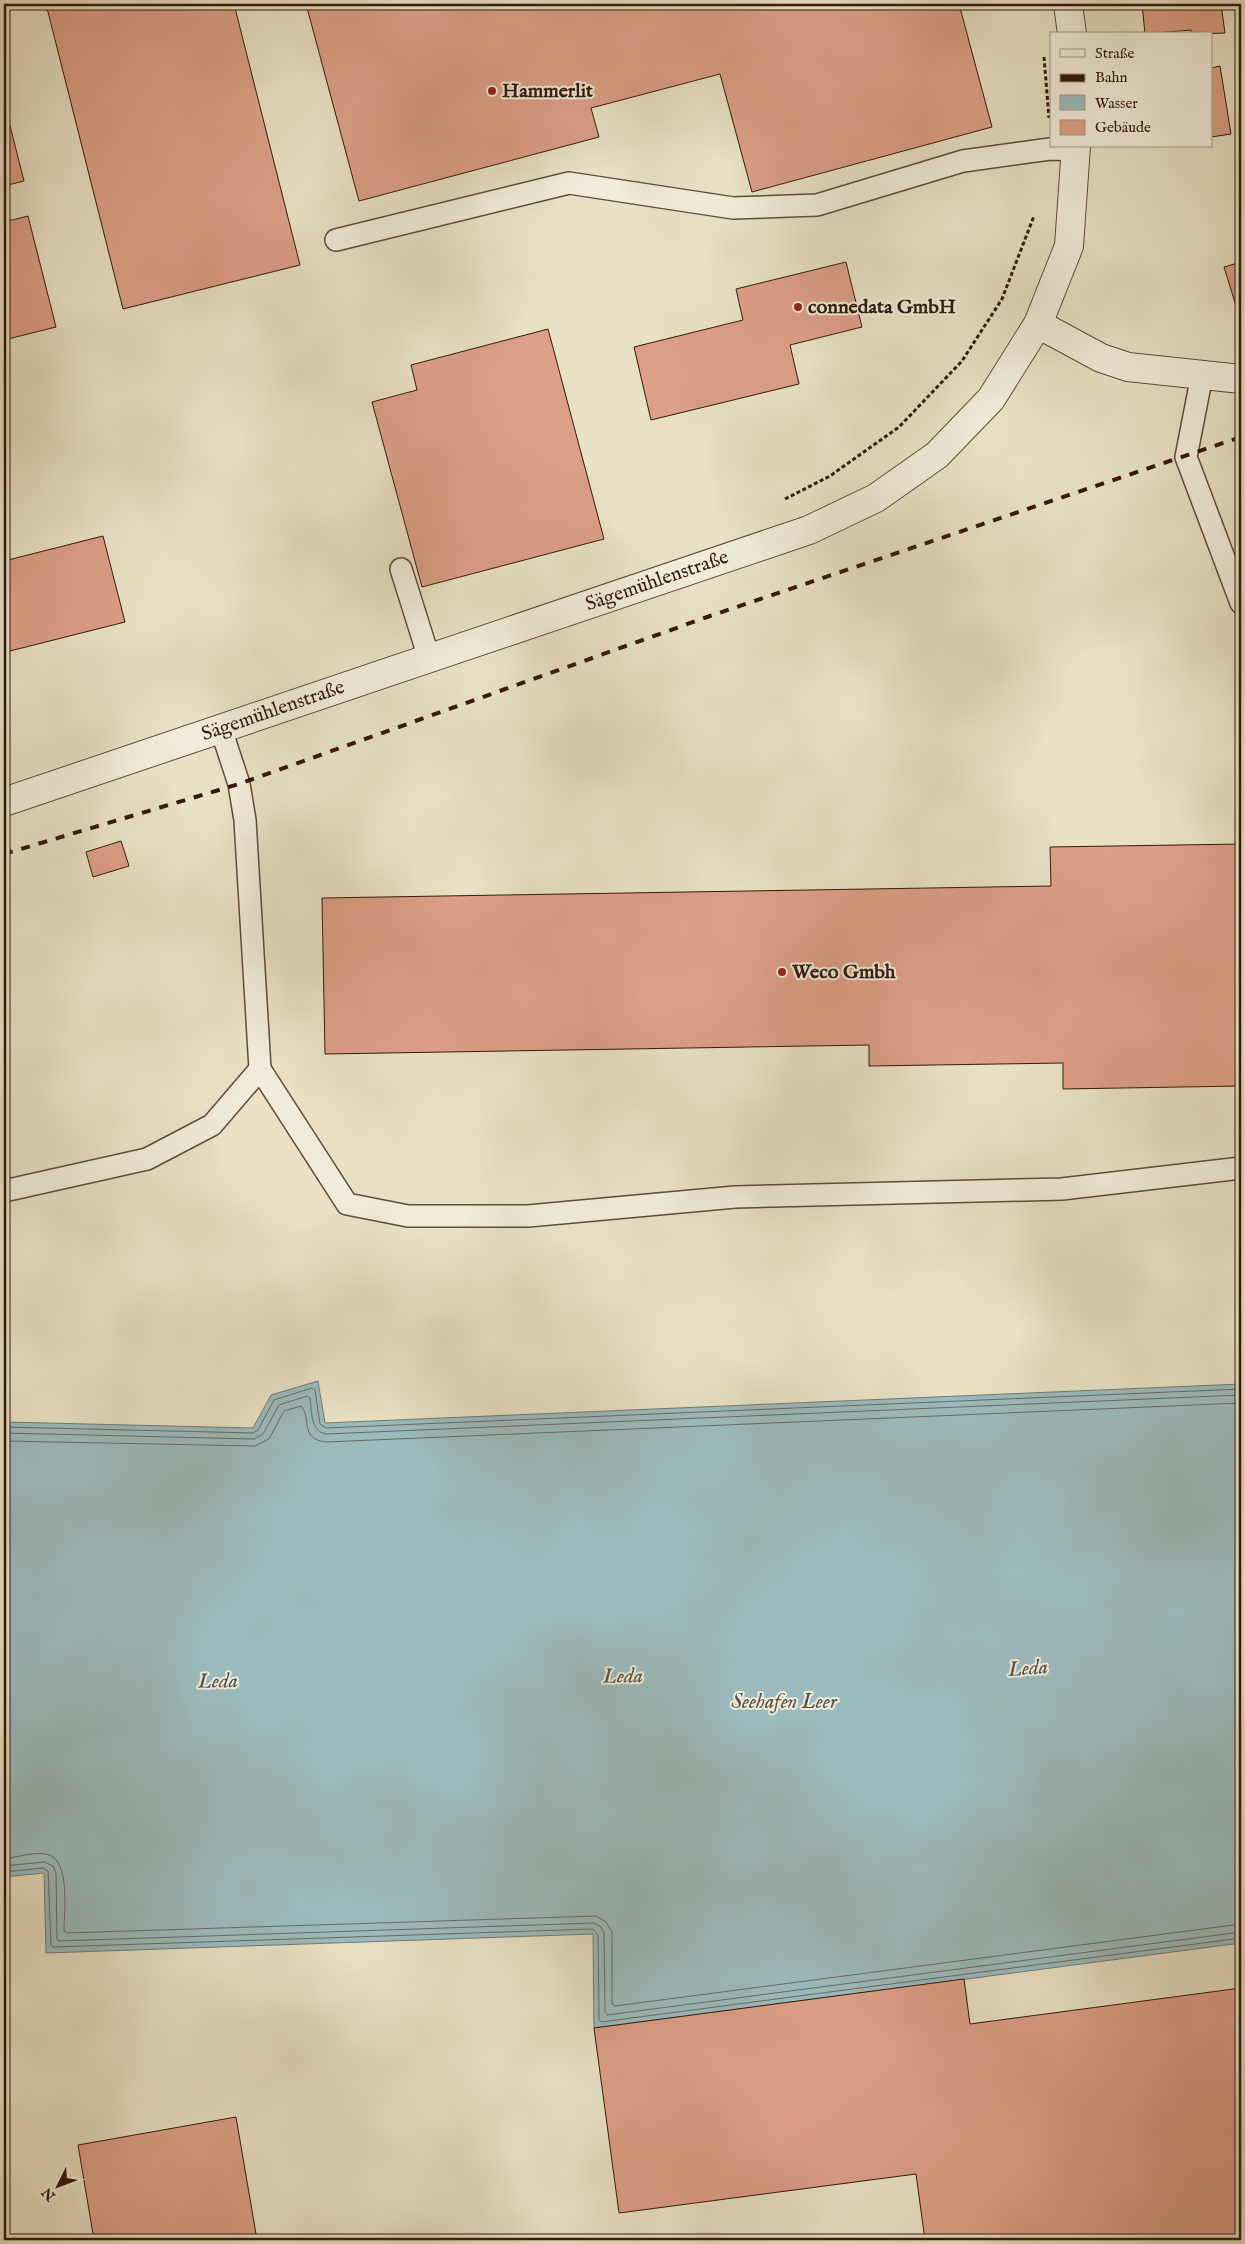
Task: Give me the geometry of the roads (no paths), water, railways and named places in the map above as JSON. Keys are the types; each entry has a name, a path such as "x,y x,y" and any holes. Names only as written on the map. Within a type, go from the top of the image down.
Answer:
{"street":[{"path":"1068,4 1072,32"},
{"name":"Sägemühlenstraße","path":"4,802 809,530 876,498 937,455 990,399 1038,324 1069,246 1076,148"},
{"path":"1038,324 1110,361 1128,367 1241,379"}],"lane":[{"path":"336,240 569,183 734,208 817,205 963,161 1050,149 1076,148"},
{"path":"1202,375 1186,457 1241,604"},
{"path":"401,569 429,658"},
{"path":"221,729 239,784 245,820 260,1069 347,1204 408,1216 528,1216 735,1196 1062,1189 1241,1168"},
{"path":"4,1190 147,1158 212,1124 260,1069"}],"water":[{"name":"Seehafen Leer","path":"318,1381 325,1423 1241,1384 1241,1943 594,2028 593,1934 46,1953 44,1873 4,1877 4,1422 253,1428 271,1395"}],"railway":[{"path":"4,854 239,784 710,616 1241,437"}],"place":[{"name":"Hammerlit","path":"492,91"},
{"name":"connedata GmbH","path":"798,307"},
{"name":"Weco Gmbh","path":"782,972"}],"water label":[{"name":"Leda","path":"1028,1669"},
{"name":"Leda","path":"623,1677"},
{"name":"Leda","path":"218,1682"}]}
